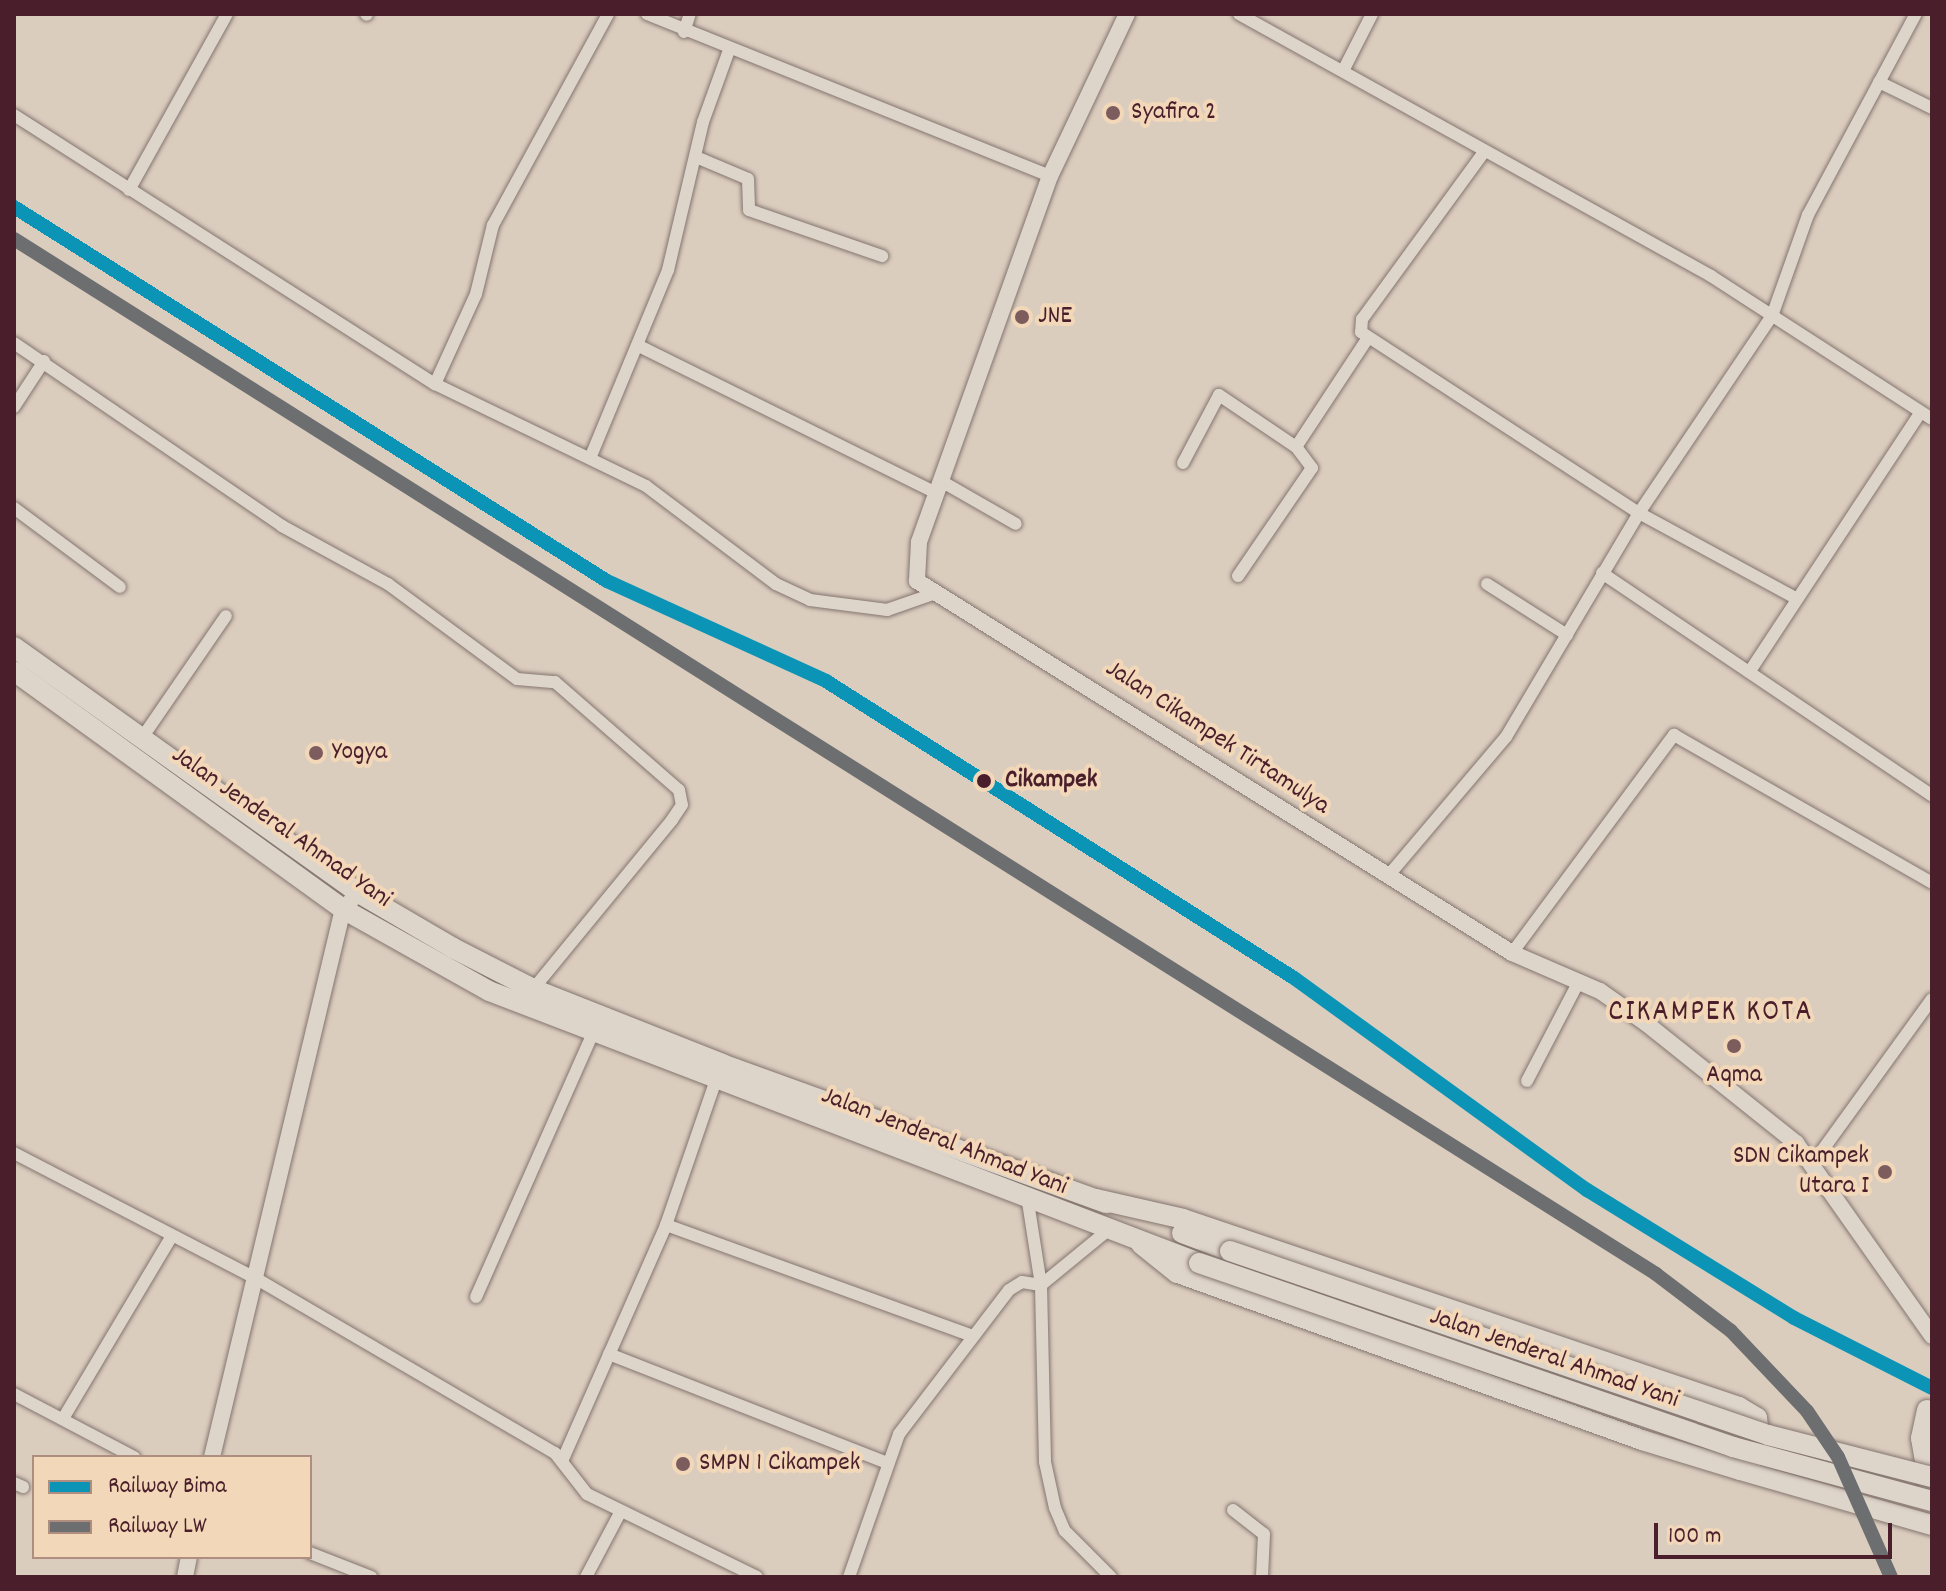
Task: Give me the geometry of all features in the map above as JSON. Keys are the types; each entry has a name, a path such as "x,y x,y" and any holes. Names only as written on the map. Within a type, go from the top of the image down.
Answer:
{"highway":[{"name":"Jalan Jenderal Ahmad Yani","path":"14,647 359,893 533,989 1230,1251 1768,1435 1930,1472"},
{"name":"Jalan Jenderal Ahmad Yani","path":"14,671 343,909 489,991 715,1083 1141,1244 1733,1447 1932,1502"},
{"path":"1096,1199 1183,1219 1739,1407 1763,1429 1761,1451 1740,1470"},
{"path":"1141,1244 1177,1273 1740,1470 1932,1525"},
{"path":"1930,1408 1921,1438 1930,1472 1932,1502"}],"street":[{"path":"129,190 227,14"},
{"path":"435,384 476,294 493,225 608,14"},
{"path":"647,14 684,32 1050,176"},
{"path":"684,32 690,14"},
{"path":"14,115 435,384 591,456 688,514 739,562 810,600 887,610 933,594 915,571 938,487 1050,176 1127,14"},
{"path":"1239,14 1772,316 1927,415 1794,597 1750,671"},
{"path":"1343,71 1372,14"},
{"path":"1388,876 1506,737 1639,513 1772,316 1808,215 1916,14"},
{"path":"591,456 641,347 729,50"},
{"path":"1879,82 1932,108"},
{"path":"1484,152 1362,319 1368,338 1639,513 1794,597"},
{"path":"696,157 748,179 749,210 882,256"},
{"path":"1296,447 1368,338"},
{"path":"14,343 282,526 388,584 517,679 555,682 679,790 682,805 672,820 533,989"},
{"path":"641,347 1016,524"},
{"path":"14,407 44,361"},
{"path":"1183,463 1219,395 1296,447 1312,468 1238,576"},
{"path":"14,508 120,587"},
{"path":"1602,573 1932,796"},
{"path":"1487,584 1567,635"},
{"name":"Jalan Cikampek Tirtamulya","path":"933,594 1512,953 1579,981 1724,1081 1796,1143 1932,1336"},
{"path":"142,738 226,616"},
{"path":"1512,953 1674,735 1932,883"},
{"path":"213,1455 343,909 359,893"},
{"path":"1527,1081 1579,981"},
{"path":"1811,1166 1932,999"},
{"path":"476,1297 592,1035"},
{"path":"563,1459 666,1225 715,1083"},
{"path":"14,1153 170,1239 257,1279 563,1459 579,1487 621,1511 757,1577"},
{"path":"1028,1202 1041,1285 1045,1462 1055,1508 1065,1531 1111,1577"},
{"path":"666,1225 972,1336"},
{"path":"849,1577 885,1462 972,1336 1009,1290 1041,1285 1107,1231"},
{"path":"64,1417 170,1239"},
{"path":"609,1354 885,1462"},
{"path":"14,1394 64,1417 130,1455"},
{"path":"1233,1510 1264,1534 1262,1577"},
{"path":"586,1577 621,1511"},
{"path":"312,1554 368,1576"}],"rail line":[{"name":"Bima","path":"14,207 607,581 826,681 1294,978 1587,1190 1794,1318 1932,1388"},
{"name":"LW","path":"14,239 1656,1274 1731,1331 1807,1411 1838,1457 1891,1577"}],"place":[{"name":"Syafira 2","path":"1113,113"},
{"name":"JNE","path":"1022,317"},
{"name":"Yogya","path":"316,753"},
{"name":"Cikampek","path":"984,781"},
{"name":"Aqma","path":"1734,1046"},
{"name":"SDN Cikampek Utara I","path":"1885,1172"},
{"name":"SMPN 1 Cikampek","path":"683,1464"}],"district":[{"name":"CIKAMPEK KOTA","path":"1711,1014"}]}
